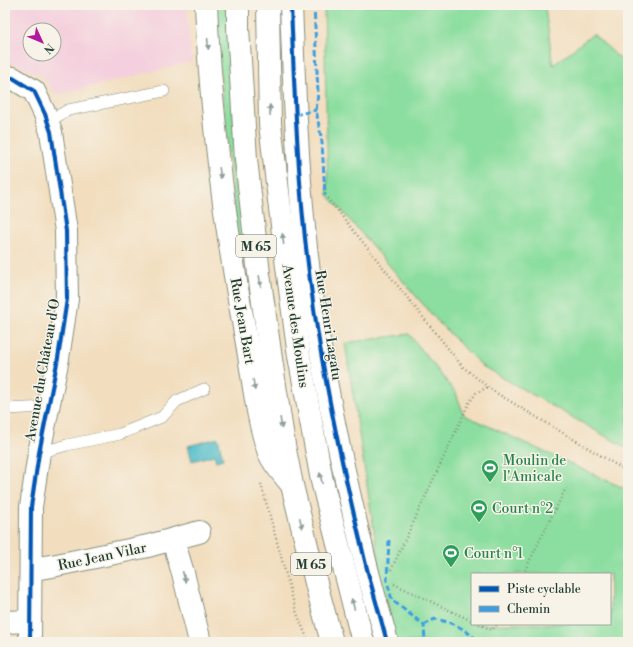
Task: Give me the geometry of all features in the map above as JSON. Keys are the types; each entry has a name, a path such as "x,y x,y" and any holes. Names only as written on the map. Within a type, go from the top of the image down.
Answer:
{"street":[{"name":"Rue Jean Bart","path":"206,5 212,100 219,169 235,278 257,408 270,454 292,485"},
{"name":"Avenue des Moulins","path":"238,5 246,159 259,274 283,437 292,485 332,642"},
{"name":"Avenue des Moulins","path":"268,5 270,124 298,356 322,481 363,642"},
{"name":"Rue Henri Lagatu","path":"291,5 295,115 305,238 314,308 328,396 362,549 387,642"},
{"name":"Avenue du Château d'O","path":"5,77 13,78 34,91 46,114 52,139 66,230 67,299 58,358 39,453 31,507 30,631"},
{"name":"Rue Jean Vilar","path":"30,569 52,566 173,540 199,532"},
{"path":"173,540 183,573 200,642"},
{"path":"5,622 30,631"}],"lane":[{"path":"48,122 68,110 164,91"},
{"path":"39,453 67,445 120,434 162,418 177,401 204,389"},
{"path":"5,409 48,407"}],"path":[{"path":"325,195 463,367 493,391 628,472"},
{"path":"389,574 429,485 469,403 476,393 488,387"},
{"path":"524,573 566,488"},
{"path":"387,581 471,621"},
{"path":"481,625 492,630 496,625"}],"shaded area":[{"path":"5,5 186,5 192,62 57,95 42,76 5,60"}],"green space":[{"path":"213,5 227,5 236,161 246,259 245,263 242,265 240,264"},
{"path":"324,5 522,5 525,10 545,8 553,65 593,34 628,66 628,449 482,366 441,325 328,195"},
{"name":"Moulin de l'Amicale","path":"409,334 456,393 464,415 628,490 628,642 395,642 383,589 345,343"}],"water":[{"path":"218,438 223,459 216,461 214,455 192,461 188,446"}],"marked path":[{"path":"314,5 318,93 316,110 322,142 325,195"},
{"path":"295,115 316,110"},
{"path":"389,540 387,581 392,600 424,625 425,642"},
{"path":"424,625 435,619 448,622 469,633 479,642"}],"cycle path":[{"path":"291,5 300,180 305,238 315,316 328,394 344,471 368,572 387,642"},
{"path":"5,77 13,78 34,91 45,114 51,132 66,231 67,299 58,358 39,453 31,507 30,642"}],"place":[{"name":"Moulin de l'Amicale","path":"490,483"},
{"name":"Court n°2","path":"479,523"},
{"name":"Court n°1","path":"451,568"}]}
